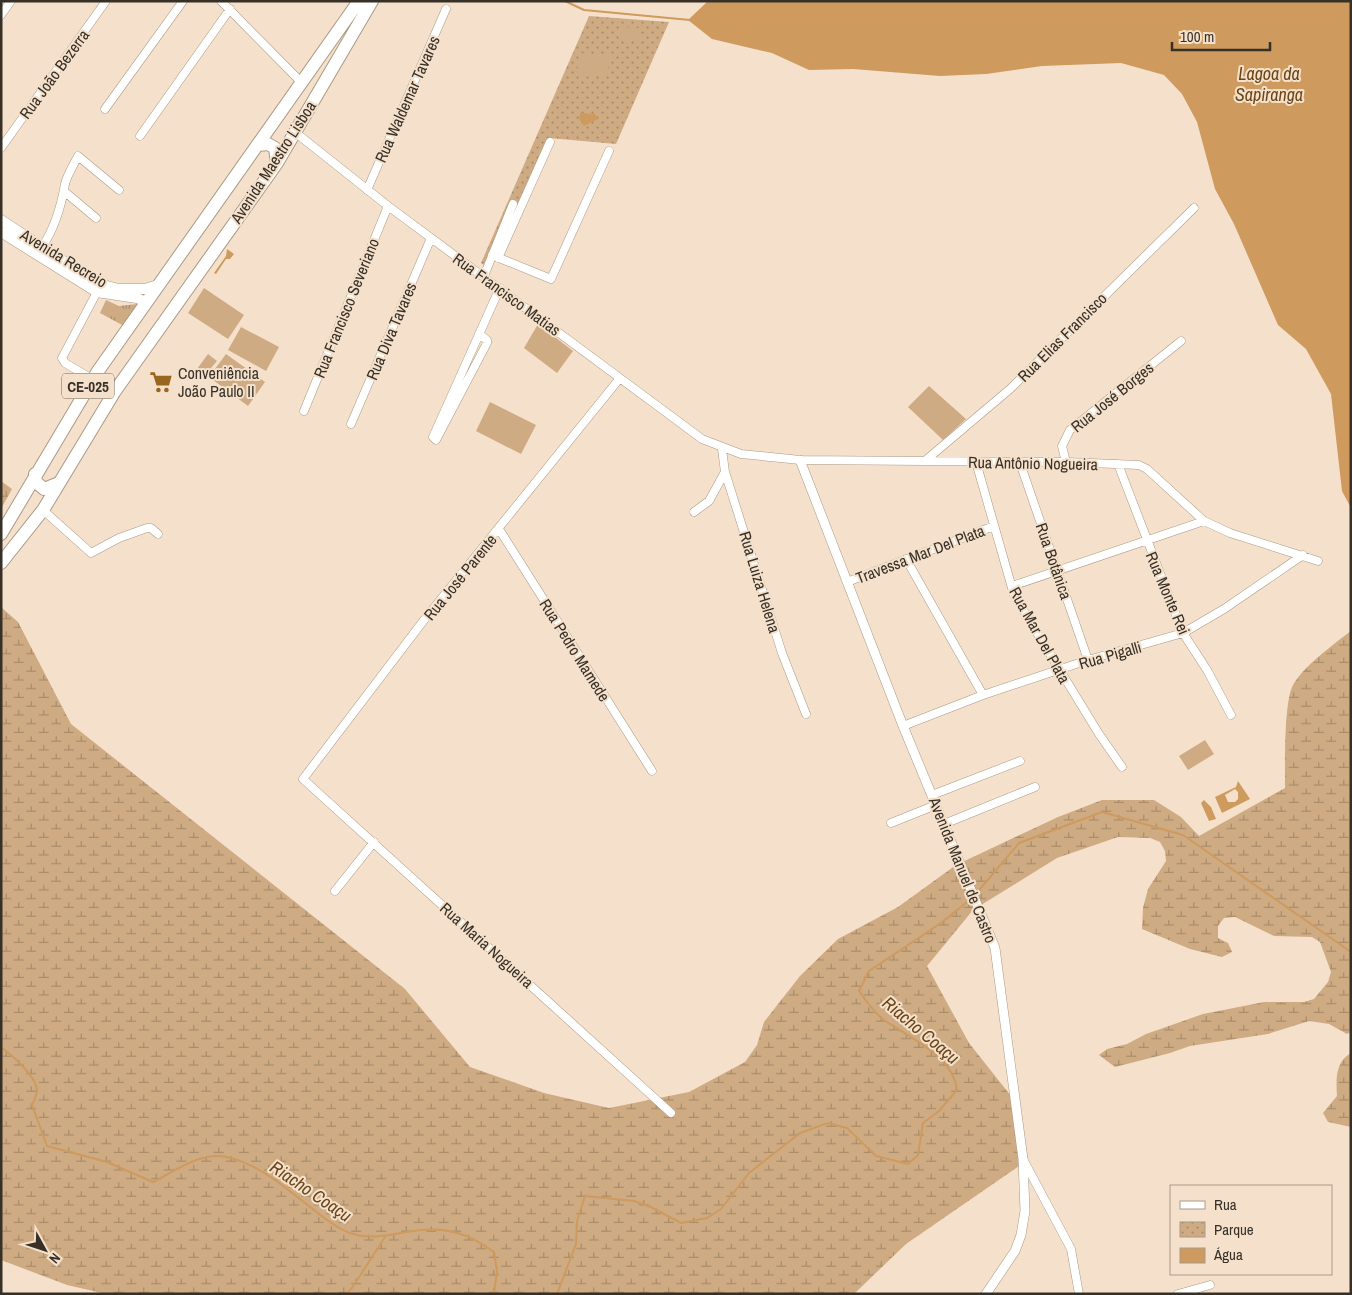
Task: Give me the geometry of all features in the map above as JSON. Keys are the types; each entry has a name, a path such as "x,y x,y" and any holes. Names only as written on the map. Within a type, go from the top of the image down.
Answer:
{"highway":[{"name":"Avenida Maestro Lisboa","path":"146,302 359,1"},
{"name":"Avenida Maestro Lisboa","path":"59,483 115,391 296,133 372,1"},
{"path":"258,145 268,144 275,148 276,163"},
{"name":"CE-025","path":"1,534 92,380 146,302"},
{"path":"35,474 36,482 44,489 59,483"},
{"name":"CE-025","path":"1,563 42,510 59,483"}],"main road":[{"name":"Avenida Recreio","path":"1,220 97,292 137,298 146,302"},
{"name":"Avenida Recreio","path":"1,232 107,286 118,289 144,289 158,285"}],"street":[{"path":"1,15 11,1"},
{"name":"Rua João Bezerra","path":"1,148 106,1"},
{"path":"105,109 183,1"},
{"path":"221,1 302,83"},
{"name":"Rua Waldemar Tavares","path":"367,190 446,8"},
{"path":"140,136 230,10"},
{"name":"Rua Francisco Matias","path":"296,133 431,238 702,439 722,449"},
{"path":"484,276 550,142"},
{"path":"495,257 550,279 609,151"},
{"path":"40,251 51,233 65,192 65,183 78,156 118,190"},
{"path":"65,192 96,218"},
{"path":"495,257 513,204"},
{"name":"Rua Francisco Severiano","path":"304,411 388,206"},
{"name":"Rua Elias Francisco","path":"926,460 1010,389 1194,208"},
{"name":"Rua Diva Tavares","path":"351,424 431,238"},
{"path":"479,334 487,340 487,344 436,440 433,437 479,334 500,288"},
{"path":"92,380 65,363 62,358 97,292"},
{"name":"Rua José Borges","path":"1066,462 1062,446 1070,430 1181,341"},
{"name":"Rua José Parente","path":"303,778 424,620 620,378"},
{"name":"Rua Antônio Nogueira","path":"722,449 747,455 800,460 1066,462 1143,467 1204,520 1230,533 1318,560"},
{"name":"Rua Luiza Helena","path":"722,449 725,472 782,653 806,714"},
{"name":"Avenida Manuel de Castro","path":"800,460 903,726 995,948 1022,1159 1025,1211 1021,1236 1010,1259 986,1294"},
{"name":"Rua Mar Del Plata","path":"976,462 1018,603 1098,734 1122,766"},
{"name":"Rua Botânica","path":"1020,463 1088,660"},
{"name":"Rua Monte Rei","path":"1118,464 1146,542 1183,633 1207,670 1231,715"},
{"path":"694,512 709,501 725,472"},
{"path":"42,510 91,554 119,538 147,528 152,528 158,534"},
{"path":"1012,586 1146,542 1204,520"},
{"name":"Travessa Mar Del Plata","path":"847,582 994,526"},
{"name":"Rua Pedro Mamede","path":"499,529 652,771"},
{"name":"Rua Pigalli","path":"903,726 983,695 1088,660 1183,633 1224,609 1303,555"},
{"path":"906,559 983,695"},
{"path":"932,796 1020,761"},
{"name":"Rua Maria Nogueira","path":"303,778 671,1113"},
{"path":"944,824 1035,787"},
{"path":"891,823 936,805"},
{"path":"335,891 374,842"},
{"path":"1022,1159 1068,1244 1076,1269 1079,1294"},
{"path":"1178,1294 1210,1285"}],"green space":[{"path":"589,16 669,22 616,144 549,138 491,269 481,263"},
{"path":"622,27 641,28 640,39 621,39"},
{"path":"579,53 609,56 607,77 577,74"},
{"path":"204,288 244,315 228,339 188,313"},
{"path":"106,300 119,306 137,304 137,308 124,326 100,313"},
{"path":"538,324 573,351 557,373 524,348"},
{"path":"241,327 279,347 266,371 228,350"},
{"path":"208,354 217,361 205,375 197,369"},
{"path":"226,354 265,382 248,406 209,377"},
{"path":"929,386 966,419 943,440 908,407"},
{"path":"490,402 536,425 521,454 476,431"},
{"path":"1,481 12,489 1,509"},
{"path":"1,607 18,622 71,724 405,989 470,1067 544,1093 609,1108 689,1092 745,1062 757,1045 764,1022 800,976 838,939 898,907 956,865 1058,817 1102,800 1154,800 1181,817 1199,836 1285,788 1286,721 1292,687 1310,664 1351,631 1351,1032 1347,1034 1329,1024 1309,1021 1268,1034 1190,1046 1115,1067 1099,1055 1107,1049 1127,1044 1146,1034 1203,1014 1264,1002 1304,1002 1314,999 1328,982 1331,972 1320,942 1312,937 1274,936 1235,917 1224,918 1218,926 1218,938 1228,943 1232,952 1222,957 1190,949 1142,929 1143,908 1148,889 1166,861 1165,851 1160,842 1150,838 1118,837 1057,858 973,910 927,966 969,1043 1011,1096 1019,1166 906,1244 854,1294 106,1294 67,1285 1,1260"},
{"path":"1205,740 1214,754 1188,770 1179,756"},
{"path":"1351,1053 1351,1127 1328,1122 1323,1113 1337,1096 1339,1066"}],"water":[{"name":"Lagoa da Sapiranga","path":"708,1 1351,1 1351,508 1342,491 1331,394 1306,349 1278,325 1234,224 1215,189 1197,122 1182,94 1164,75 1121,63 1042,66 986,74 940,76 853,69 809,70 772,53 712,39 688,20"},
{"path":"580,113 595,114 598,119 584,126 579,119"},
{"path":"227,249 234,254 230,259 226,259 216,274 214,273 226,256"},
{"path":"1238,781 1250,799 1222,813 1215,797 1236,787","holes":["1235,789 1238,792 1238,799 1235,802 1228,802 1225,795"]},
{"path":"1204,800 1211,807 1216,819 1209,821 1201,803"}],"waterway":[{"path":"565,1 584,10 690,20"},
{"name":"Riacho Coaçu","path":"975,895 1019,843 1102,812 1183,835 1351,952"},
{"name":"Riacho Coaçu","path":"557,1294 576,1244 577,1221 585,1196 634,1201 651,1207 681,1223 707,1218 721,1209 749,1173 800,1133 828,1123 847,1128 876,1156 908,1164 918,1155 923,1123 939,1111 957,1090 954,1078 948,1067 929,1049 880,1017 859,991 869,971 941,923 972,898"},
{"name":"Riacho Coaçu","path":"1,1047 23,1066 36,1084 37,1092 32,1105 47,1146 107,1162 153,1182 198,1159 218,1156 227,1157 262,1172 327,1220 353,1234 375,1236 425,1230 456,1232 475,1240 494,1252 497,1271 494,1294"},
{"path":"346,1294 352,1288 385,1237"}],"place":[{"name":"Conveniência João Paulo II","path":"161,382"}]}
